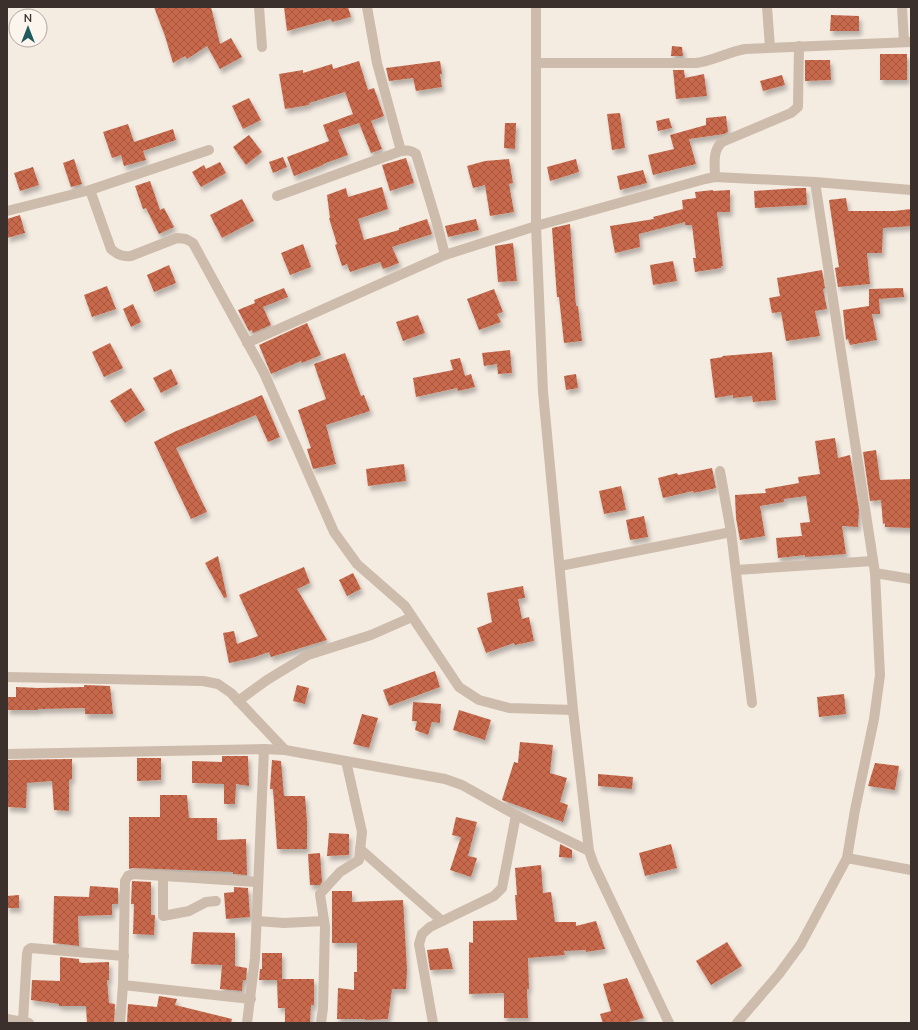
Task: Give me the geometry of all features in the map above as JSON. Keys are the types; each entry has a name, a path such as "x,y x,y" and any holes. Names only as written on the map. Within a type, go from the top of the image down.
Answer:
{"street":[{"path":"259,7 262,47"},
{"path":"367,7 377,63 401,151"},
{"path":"536,7 536,226 543,392 573,710 590,851 594,865 669,1023"},
{"path":"767,7 770,47"},
{"path":"536,63 696,63 706,62 733,51 745,49 907,42 902,7"},
{"path":"715,176 715,152 717,146 722,142 791,113 798,107 799,46"},
{"path":"7,211 90,190 208,150"},
{"path":"277,196 401,151 412,151 416,154 445,255"},
{"path":"247,343 445,255 536,226 715,176 911,190"},
{"path":"737,1023 779,974 801,944 847,858 855,810 874,719 880,675 875,573 814,182"},
{"path":"90,190 111,249 116,254 131,256 177,238 186,239 193,243 264,373 334,532 357,564 405,606 459,687 479,700 509,708 573,710"},
{"path":"720,471 731,532 752,704"},
{"path":"560,566 731,532"},
{"path":"736,570 873,561"},
{"path":"875,573 911,579"},
{"path":"238,701 267,680 308,655 371,635 412,617"},
{"path":"7,677 203,681 218,684 231,693 285,750"},
{"path":"7,754 264,749 285,750 446,779 462,785 516,816 590,851"},
{"path":"247,1023 255,958 264,749"},
{"path":"321,1023 323,1008 325,927 320,894 340,872 359,860 362,832 346,761"},
{"path":"433,1023 420,944 422,934 430,927 494,896 502,888 516,816"},
{"path":"360,849 442,921"},
{"path":"847,858 911,870"},
{"path":"120,1023 123,985 125,881 128,876 133,874 258,882"},
{"path":"162,876 162,916 189,911 206,902 216,901"},
{"path":"256,921 284,923 324,921"},
{"path":"7,1019 26,1022 27,954 28,950 31,948 124,956"},
{"path":"123,985 251,998"}],"building":[{"path":"154,7 211,7 220,44 231,38 242,57 220,69 207,46 187,59 185,56 173,63"},
{"path":"284,7 348,7 351,17 332,22 331,19 287,31"},
{"path":"831,15 859,16 859,31 830,31"},
{"path":"672,46 682,47 683,56 671,56"},
{"path":"880,54 907,54 907,80 880,80"},
{"path":"805,60 830,60 831,80 805,81"},
{"path":"359,61 368,90 374,88 384,116 371,121 382,149 371,153 359,123 338,130 348,155 294,176 287,157 329,141 323,125 353,114 345,92 309,103 309,105 285,109 279,74 303,70 303,73 332,64 333,69"},
{"path":"440,61 442,87 416,91 413,78 389,81 386,68"},
{"path":"673,70 684,70 685,78 704,74 707,96 676,99"},
{"path":"782,75 785,85 763,91 760,81"},
{"path":"249,98 261,120 243,129 232,106"},
{"path":"620,113 625,148 612,150 607,114"},
{"path":"726,116 728,132 724,134 689,139 696,164 653,175 648,155 674,149 670,135 706,125 706,118"},
{"path":"669,118 672,128 658,131 656,121"},
{"path":"505,123 516,123 515,149 504,148"},
{"path":"128,124 134,142 173,129 176,140 143,151 146,160 124,166 121,155 112,158 103,132"},
{"path":"249,135 262,152 246,165 233,147"},
{"path":"283,157 287,167 273,173 269,162"},
{"path":"406,158 414,183 390,191 382,165"},
{"path":"74,159 82,184 71,187 63,163"},
{"path":"509,159 513,183 509,184 514,212 490,216 485,185 473,188 467,166 485,161"},
{"path":"576,159 579,172 550,181 547,167"},
{"path":"220,162 226,173 201,187 192,172 204,165 206,169"},
{"path":"33,167 39,185 20,191 14,173"},
{"path":"643,170 647,183 620,190 617,176"},
{"path":"150,181 160,210 164,208 174,227 159,234 146,208 143,209 135,186"},
{"path":"382,187 388,209 358,219 364,240 399,230 399,228 427,219 432,234 392,247 399,263 383,269 380,262 350,272 347,264 342,266 335,245 337,244 329,218 327,195 346,188 348,197"},
{"path":"806,188 807,205 755,208 754,191"},
{"path":"730,190 730,212 717,212 723,266 721,266 721,268 695,272 693,258 696,258 692,225 685,225 685,222 639,234 640,247 615,253 610,226 654,219 653,217 683,209 682,200 696,198 695,192"},
{"path":"846,198 848,211 894,211 911,209 911,226 883,228 882,253 867,253 870,284 838,287 835,268 839,267 829,200"},
{"path":"242,199 254,221 222,238 210,215"},
{"path":"20,215 25,233 7,238 7,219"},
{"path":"476,219 479,230 448,237 445,226"},
{"path":"570,224 576,306 578,306 582,341 564,343 559,297 557,297 552,228"},
{"path":"513,243 517,281 498,282 495,246"},
{"path":"303,244 311,267 290,275 281,253"},
{"path":"673,261 677,281 653,285 650,265"},
{"path":"169,265 176,283 154,292 147,275"},
{"path":"822,270 825,288 823,289 827,309 815,311 820,336 786,341 781,312 772,313 769,298 780,296 777,278"},
{"path":"107,286 116,309 92,317 84,295"},
{"path":"284,288 288,297 263,307 271,325 253,333 252,330 249,331 238,310 255,303 254,300"},
{"path":"903,288 904,297 879,299 880,314 872,314 877,340 850,345 848,339 846,340 843,310 869,306 869,289"},
{"path":"494,289 503,312 497,314 501,322 479,330 467,299"},
{"path":"133,304 141,322 131,327 123,309"},
{"path":"418,315 425,333 403,341 396,322"},
{"path":"307,323 321,355 302,363 301,361 271,374 259,345"},
{"path":"110,343 123,368 104,377 92,352"},
{"path":"510,350 512,373 498,374 497,364 484,366 482,353"},
{"path":"772,352 776,400 753,402 752,396 733,398 733,395 715,398 710,359 723,357 722,356"},
{"path":"345,353 361,396 364,395 370,411 326,425 336,464 313,469 307,449 311,448 298,410 326,399 314,364"},
{"path":"460,358 465,376 471,374 475,387 458,391 457,388 416,397 413,378 453,370 450,360"},
{"path":"171,369 178,384 161,393 153,378"},
{"path":"576,374 578,388 566,390 564,376"},
{"path":"131,388 145,410 125,423 110,401"},
{"path":"262,395 280,437 268,442 256,415 176,448 207,512 191,519 154,442"},
{"path":"835,438 838,458 850,455 859,510 858,527 842,526 846,554 805,557 805,555 778,558 776,538 802,536 800,523 810,522 806,496 784,499 784,502 760,506 765,536 740,540 736,518 735,495 766,493 765,489 799,483 798,477 820,474 815,441"},
{"path":"876,450 880,480 911,479 911,528 885,527 885,523 883,524 881,500 870,501 863,452"},
{"path":"404,464 406,481 368,486 366,469"},
{"path":"712,468 716,488 694,493 693,491 663,498 658,478 677,473 678,475"},
{"path":"621,486 626,510 604,514 599,491"},
{"path":"644,516 648,537 630,540 626,520"},
{"path":"218,556 227,597 224,598 205,563"},
{"path":"304,567 310,583 297,589 327,640 271,657 269,652 252,658 229,663 223,633 234,631 237,644 258,636 239,595"},
{"path":"353,573 361,589 347,596 339,580"},
{"path":"523,586 525,598 518,599 522,619 529,617 534,641 515,645 514,643 486,653 477,628 492,622 487,593"},
{"path":"435,671 440,687 389,706 383,690"},
{"path":"84,685 110,686 113,714 85,714 85,708 7,710 7,697 16,697 16,687 84,687"},
{"path":"297,685 309,688 305,704 293,701"},
{"path":"844,694 846,714 819,717 817,697"},
{"path":"413,702 441,704 440,723 432,722 428,735 415,730 417,721 412,721"},
{"path":"459,710 491,720 485,740 453,730"},
{"path":"362,714 378,718 369,748 353,744"},
{"path":"520,742 553,745 550,773 567,778 560,802 568,805 563,822 502,800 514,762 518,763"},
{"path":"222,756 248,756 249,786 236,784 235,804 224,804 224,784 192,783 192,761 222,762"},
{"path":"137,758 161,758 161,780 137,781"},
{"path":"72,759 72,779 69,780 69,811 54,810 52,781 27,783 26,808 7,807 7,760"},
{"path":"272,760 281,761 284,796 305,796 307,849 277,849 273,789 270,789"},
{"path":"875,763 899,766 895,790 868,786"},
{"path":"598,774 633,777 632,789 598,786"},
{"path":"160,795 187,795 189,818 217,818 217,840 246,839 247,875 233,874 233,872 129,869 129,817 160,817"},
{"path":"456,817 477,822 468,856 477,858 471,877 450,870 461,837 452,835"},
{"path":"329,833 349,834 349,855 327,856"},
{"path":"560,844 572,850 572,858 559,857"},
{"path":"671,844 677,868 645,876 639,853"},
{"path":"320,853 322,882 320,885 310,885 308,854"},
{"path":"541,865 543,893 551,892 555,922 576,922 576,926 596,921 605,949 586,952 586,950 564,951 565,955 528,958 528,1018 504,1018 504,993 469,994 469,942 473,943 473,921 517,920 515,868"},
{"path":"132,881 151,882 151,915 155,915 154,935 133,934 134,904 131,904"},
{"path":"90,886 118,888 118,904 112,904 112,915 78,916 79,946 53,943 54,896 89,897"},
{"path":"234,887 248,888 250,917 226,919 224,893 234,892"},
{"path":"332,891 352,891 352,902 403,900 407,970 406,989 392,989 388,1019 337,1019 338,988 354,990 354,972 357,972 357,943 332,943"},
{"path":"19,895 19,908 7,908 7,896"},
{"path":"193,932 235,933 235,966 247,968 246,980 243,980 242,991 220,989 222,965 191,964"},
{"path":"727,942 742,966 711,985 696,961"},
{"path":"448,948 453,969 430,970 427,950"},
{"path":"262,953 282,953 282,979 314,979 314,1005 311,1005 310,1023 285,1023 285,1008 278,1008 277,980 259,980 260,969 262,969"},
{"path":"60,957 79,959 79,962 82,963 109,962 109,980 107,980 109,1003 115,1004 114,1023 87,1023 86,1006 59,1006 59,1004 31,1000 32,980 60,981"},
{"path":"627,978 644,1018 625,1023 603,1023 600,1014 611,1011 603,984"},
{"path":"159,996 177,999 175,1005 232,1019 231,1023 127,1023 128,1004 157,1007"}]}
